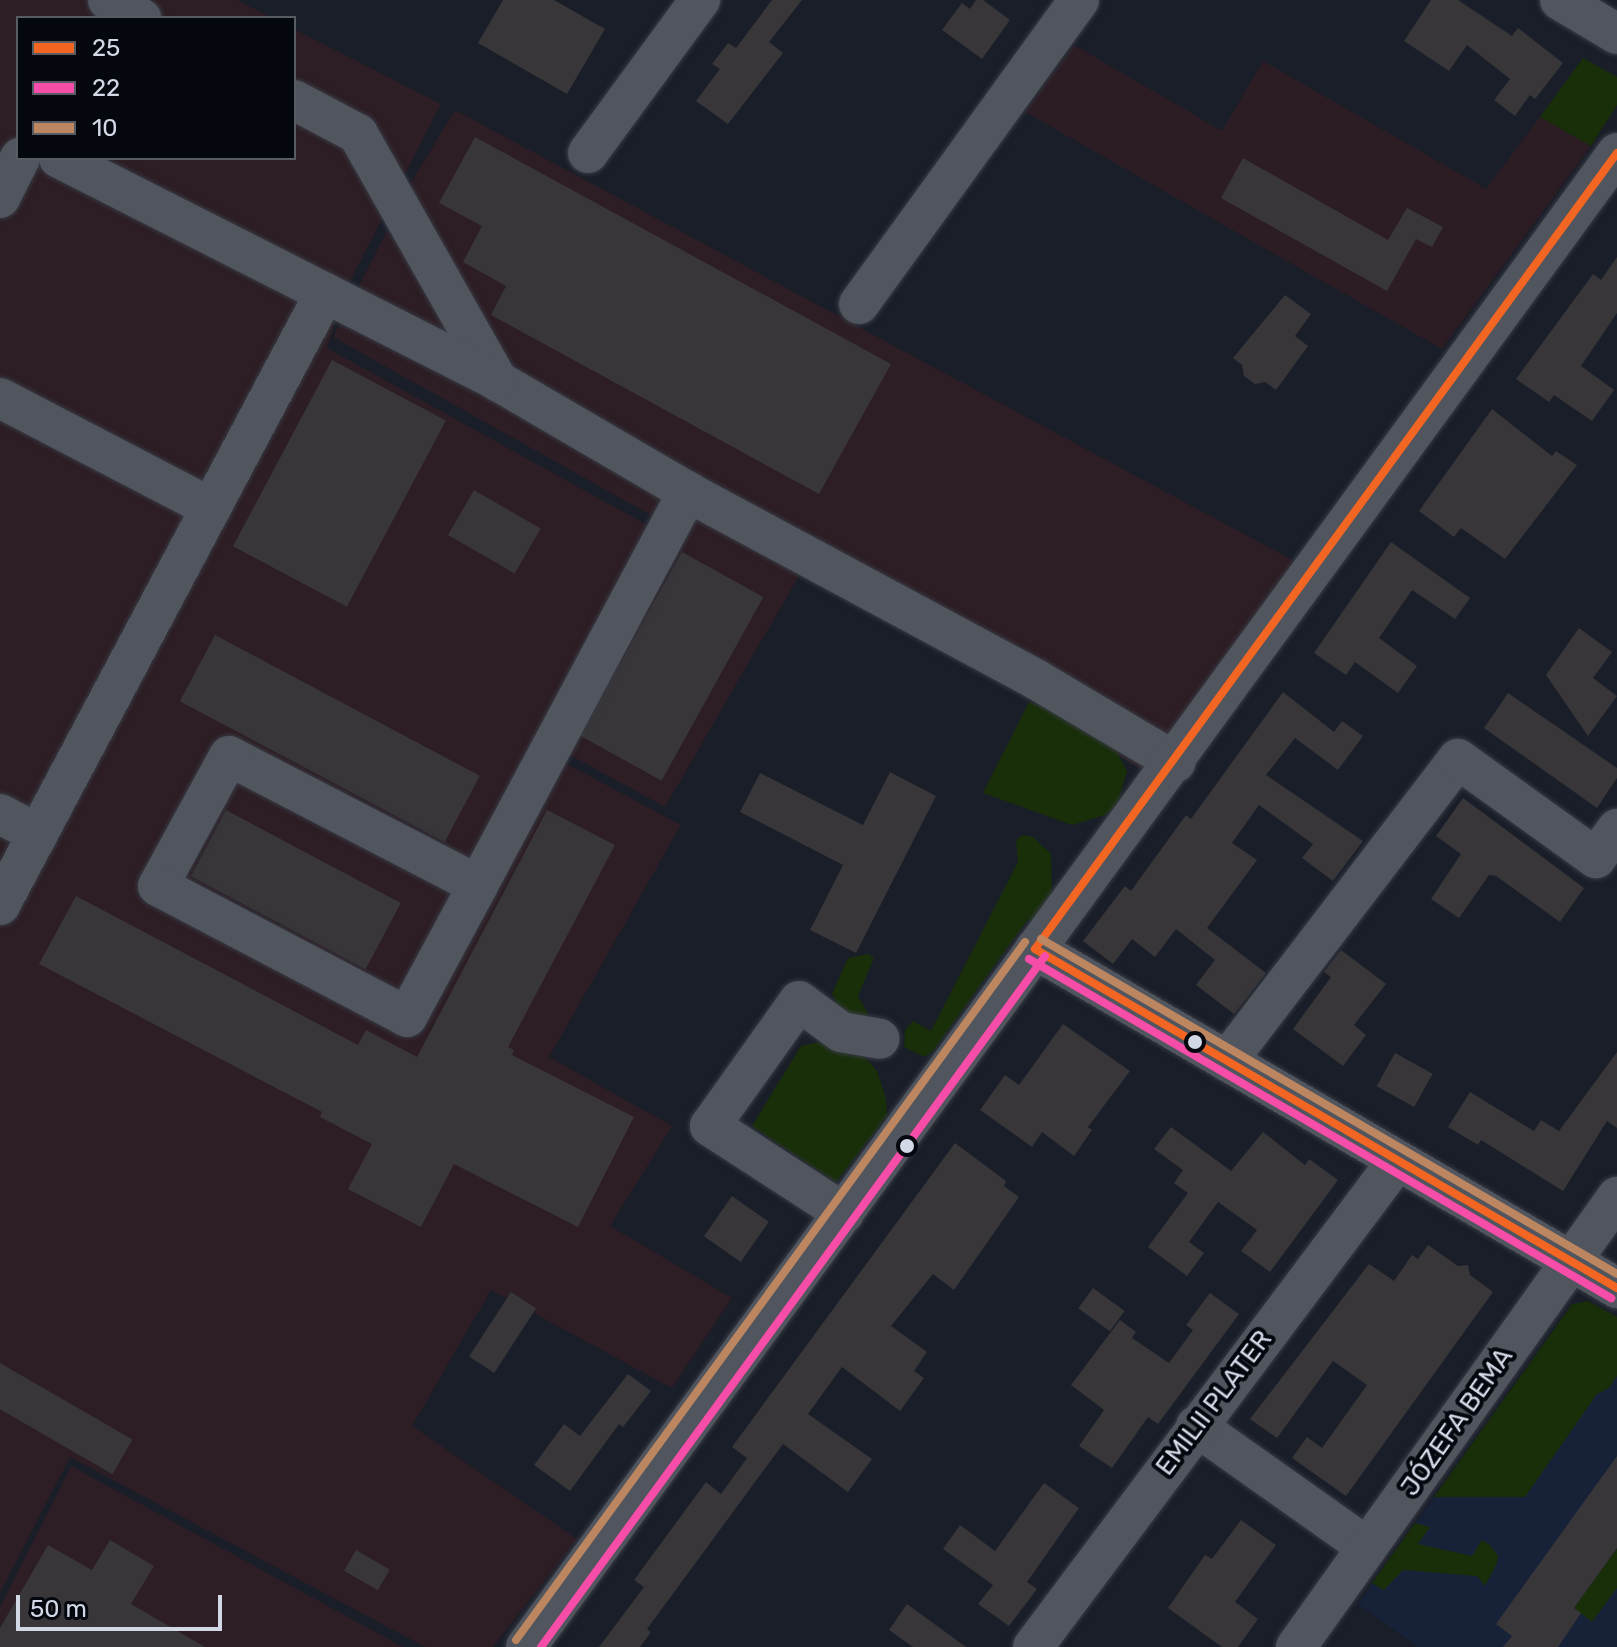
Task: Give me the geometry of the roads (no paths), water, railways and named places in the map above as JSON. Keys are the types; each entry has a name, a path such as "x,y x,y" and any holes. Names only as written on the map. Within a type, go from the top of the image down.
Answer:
{"street":[{"path":"108,0 137,16"},
{"path":"588,153 700,0"},
{"path":"859,304 1079,0"},
{"path":"1560,0 1617,34"},
{"path":"296,101 358,134 498,381"},
{"path":"526,1647 1617,153"},
{"path":"0,198 19,160"},
{"path":"63,160 498,381 688,492 1037,680 1175,762"},
{"path":"0,905 325,293"},
{"path":"0,398 211,508"},
{"path":"478,885 229,756 158,886 407,1017 478,885 688,492"},
{"path":"1227,1061 1458,759 1596,858 1617,829"},
{"path":"0,814 38,834"},
{"path":"1035,949 1617,1288"},
{"path":"844,1213 710,1126 799,1001 841,1032 879,1039"},
{"name":"EMILII PLATER","path":"1033,1647 1397,1161"},
{"name":"JÓZEFA BEMA","path":"1296,1647 1617,1197"},
{"path":"1196,1426 1367,1547"}]}
